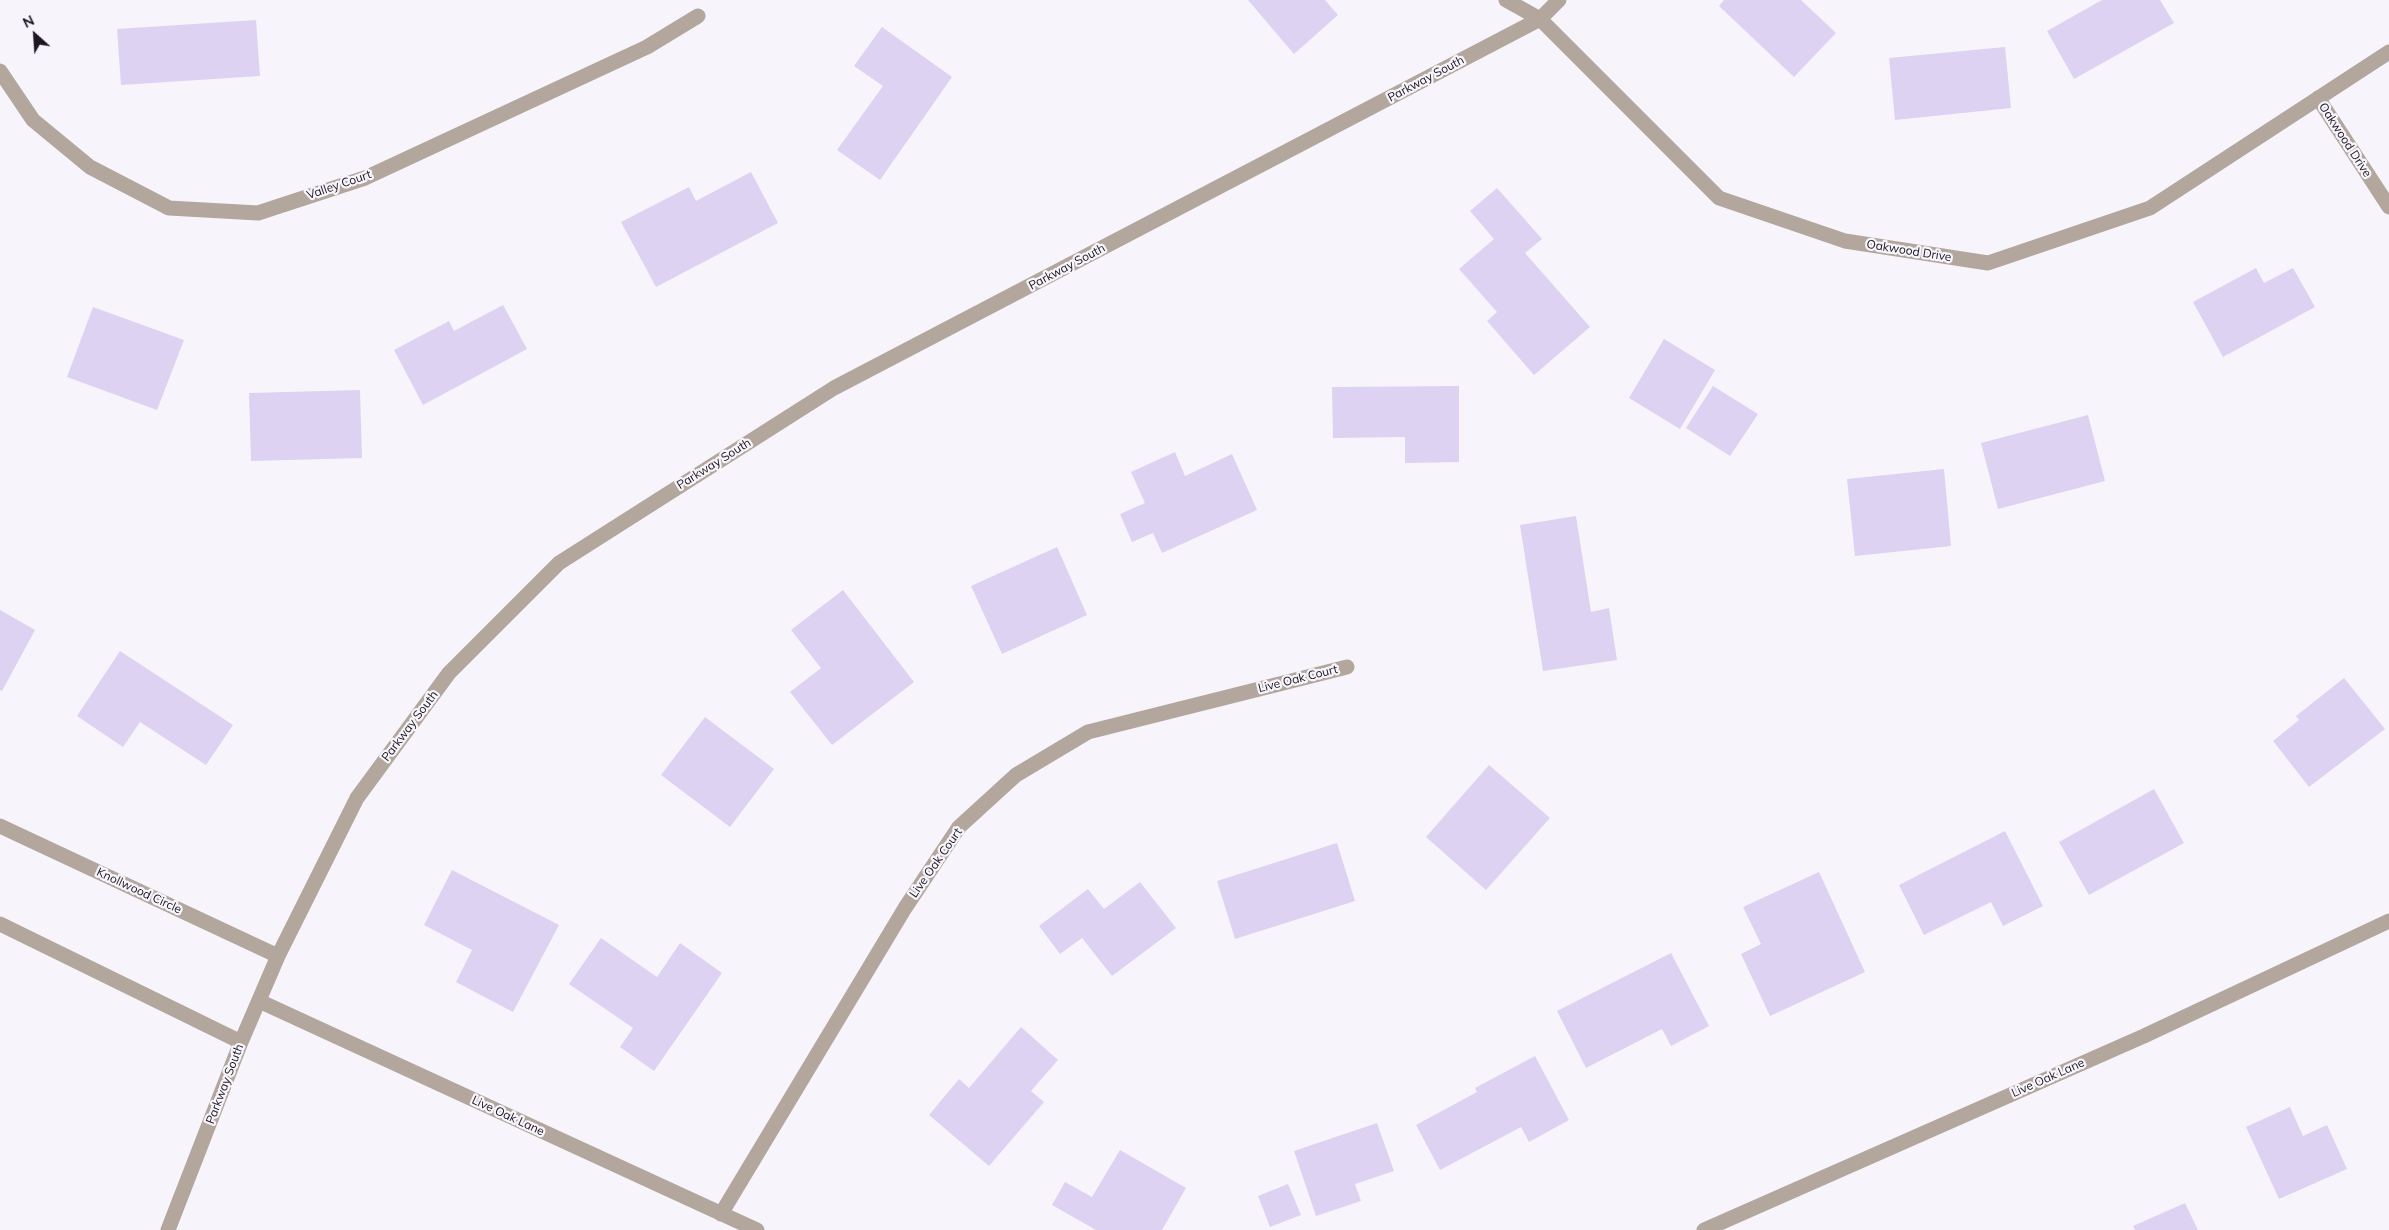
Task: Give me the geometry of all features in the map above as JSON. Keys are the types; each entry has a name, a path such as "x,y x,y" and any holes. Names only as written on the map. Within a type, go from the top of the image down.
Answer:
{"street":[{"path":"1506,0 1540,20"},
{"name":"Parkway South","path":"168,1230 241,1042 278,956 357,798 449,673 559,563 834,388 1540,20 1559,0"},
{"name":"Valley Court","path":"0,71 33,120 90,167 169,208 258,213 365,178 647,47 698,16"},
{"name":"Oakwood Drive","path":"1540,20 1719,198 1846,241 1988,263 2150,208 2389,52"},
{"name":"Oakwood Drive","path":"2318,98 2389,207"},
{"name":"Live Oak Court","path":"721,1214 905,908 959,828 1016,775 1088,732 1347,667"},
{"name":"Knollwood Circle","path":"0,826 278,956"},
{"name":"Live Oak Lane","path":"1704,1230 2144,1036 2389,921"},
{"path":"0,924 241,1042"},
{"name":"Live Oak Lane","path":"259,1001 757,1230"}],"building":[{"path":"1248,0 1325,0 1338,15 1294,54"},
{"path":"1724,0 1801,0 1836,33 1794,77 1719,6"},
{"path":"2102,0 2160,0 2174,23 2074,79 2047,31"},
{"path":"256,20 260,76 121,85 117,29"},
{"path":"882,27 952,77 880,180 837,150 883,86 854,66"},
{"path":"2005,47 2011,108 1895,120 1889,58"},
{"path":"751,172 778,223 656,287 621,222 689,187 696,201"},
{"path":"1497,188 1542,239 1525,253 1590,327 1534,375 1487,321 1497,312 1459,269 1494,239 1470,211"},
{"path":"2256,268 2264,283 2293,268 2315,307 2223,357 2193,302"},
{"path":"503,305 527,349 423,405 394,350 449,321 454,331"},
{"path":"93,307 184,340 157,410 67,377"},
{"path":"1664,339 1715,370 1680,429 1629,398"},
{"path":"1459,386 1459,462 1405,463 1405,437 1333,438 1332,387"},
{"path":"1713,386 1758,414 1730,456 1686,428"},
{"path":"360,390 362,458 251,461 249,393"},
{"path":"2088,415 2105,481 1998,509 1981,443"},
{"path":"1175,452 1185,476 1232,454 1257,510 1162,553 1153,533 1132,542 1120,514 1145,503 1131,472"},
{"path":"1944,469 1951,546 1855,556 1847,479"},
{"path":"1576,516 1591,612 1609,608 1617,660 1543,671 1520,525"},
{"path":"1057,547 1087,615 1002,654 971,586"},
{"path":"843,590 914,682 832,745 790,692 821,668 791,630"},
{"path":"0,610 35,630 2,691 0,690"},
{"path":"120,651 233,725 206,765 140,722 123,747 77,716"},
{"path":"2344,678 2385,729 2309,787 2273,741 2299,720 2296,716"},
{"path":"705,717 774,769 730,827 661,775"},
{"path":"1489,765 1550,818 1486,890 1426,837"},
{"path":"2154,789 2184,843 2089,895 2059,842"},
{"path":"2005,831 2043,906 2003,926 1991,902 1924,935 1899,885"},
{"path":"1337,843 1355,901 1235,939 1217,881"},
{"path":"452,870 559,925 513,1012 456,982 472,950 424,925"},
{"path":"1819,872 1865,972 1770,1016 1741,954 1761,944 1743,907"},
{"path":"1140,882 1176,928 1112,976 1082,938 1060,954 1039,926 1088,889 1104,909"},
{"path":"601,938 657,977 680,943 722,973 654,1071 620,1047 633,1028 569,984"},
{"path":"1671,953 1709,1026 1671,1046 1662,1029 1586,1068 1557,1011"},
{"path":"1021,1027 1058,1060 1031,1091 1044,1102 989,1166 929,1115 959,1079 969,1088"},
{"path":"1535,1056 1569,1120 1529,1142 1521,1127 1440,1170 1416,1125 1477,1092 1475,1088"},
{"path":"2290,1107 2303,1136 2327,1125 2347,1169 2279,1199 2246,1127"},
{"path":"1377,1123 1394,1171 1355,1184 1361,1201 1316,1216 1294,1151"},
{"path":"1120,1150 1186,1188 1162,1230 1096,1230 1052,1205 1065,1182 1092,1197"},
{"path":"1288,1184 1301,1215 1270,1227 1258,1196"},
{"path":"2185,1203 2198,1230 2135,1230 2133,1226"}]}
